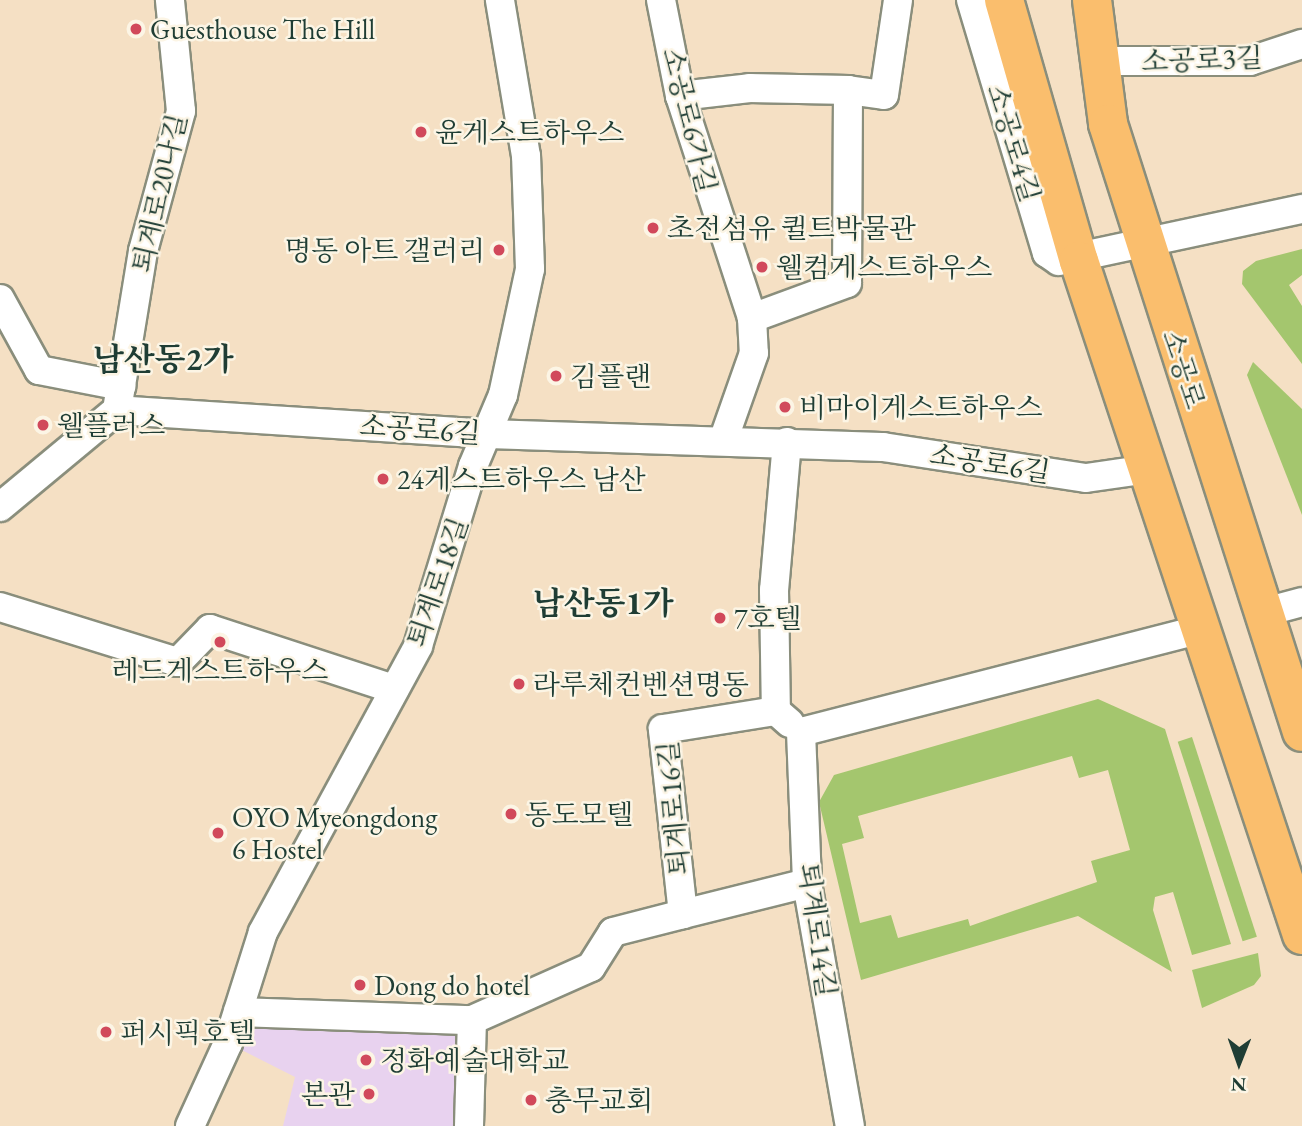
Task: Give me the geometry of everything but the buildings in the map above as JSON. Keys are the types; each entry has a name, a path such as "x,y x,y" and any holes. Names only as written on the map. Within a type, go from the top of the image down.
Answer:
{"main road":[{"path":"1004,0 1079,261 1302,935"},
{"name":"소공로","path":"1092,0 1108,124 1143,244 1302,732"}],"street":[{"name":"퇴계로20나길","path":"119,398 143,251 181,111 170,0"},
{"name":"퇴계로18길","path":"190,1126 238,1012 263,932 394,689 444,575 487,434 503,395 530,268 527,156 500,0"},
{"name":"소공로6가길","path":"661,0 680,96 752,318"},
{"path":"680,96 750,88 848,90 884,95 898,0"},
{"name":"소공로4길","path":"971,0 1047,253 1059,261 1079,261"},
{"name":"소공로3길","path":"1100,61 1250,61 1302,44"},
{"path":"723,441 754,353 752,318 847,283 848,90"},
{"path":"1079,261 1302,209"},
{"path":"0,299 39,370 119,398 0,508"},
{"name":"소공로6길","path":"119,398 487,434 883,447 1086,478 1149,469"},
{"path":"788,442 774,590 776,711 801,732 1202,629"},
{"path":"1265,612 1302,602"},
{"path":"0,607 177,662 209,629 394,689"},
{"name":"퇴계로16길","path":"683,914 663,729 776,711"},
{"name":"퇴계로14길","path":"801,732 807,883 850,1126"},
{"name":"퇴계로16길","path":"238,1012 472,1020 591,967 614,932 807,883"},
{"path":"469,1126 472,1020"}],"shaded area":[{"name":"정화예술대학교","path":"238,1012 472,1020 469,1126 283,1126 295,1077 228,1043"}],"green space":[{"path":"1302,249 1302,275 1289,285 1302,306 1302,364 1242,284 1243,271 1256,261"},
{"path":"1253,362 1302,409 1302,515 1247,375"},
{"path":"1098,699 1165,729 1231,944 1192,955 1173,892 1155,897 1153,910 1172,972 1078,916 861,980 819,802 834,775","holes":["1072,756 1079,778 1108,770 1130,850 1091,861 1097,882 970,926 968,919 898,938 891,915 860,923 842,844 864,838 858,816"]},
{"path":"1192,737 1257,937 1243,941 1178,742"},
{"path":"1258,953 1261,976 1254,985 1202,1008 1192,970"}],"place":[{"name":"Guesthouse The Hill","path":"136,29"},
{"name":"윤게스트하우스","path":"421,132"},
{"name":"초전섬유 퀼트박물관","path":"653,228"},
{"name":"명동 아트 갤러리","path":"499,250"},
{"name":"웰컴게스트하우스","path":"762,267"},
{"name":"김플랜","path":"556,376"},
{"name":"비마이게스트하우스","path":"785,407"},
{"name":"웰플러스","path":"43,425"},
{"name":"24게스트하우스 남산","path":"383,479"},
{"name":"7호텔","path":"720,618"},
{"name":"레드게스트하우스","path":"220,642"},
{"name":"라루체컨벤션명동","path":"519,684"},
{"name":"동도모텔","path":"511,814"},
{"name":"OYO Myeongdong 6 Hostel","path":"218,833"},
{"name":"Dong do hotel","path":"360,985"},
{"name":"퍼시픽호텔","path":"106,1032"},
{"name":"정화예술대학교","path":"366,1060"},
{"name":"본관","path":"369,1094"},
{"name":"충무교회","path":"531,1100"}],"district":[{"name":"남산동2가","path":"163,359"},
{"name":"남산동1가","path":"603,603"}]}
